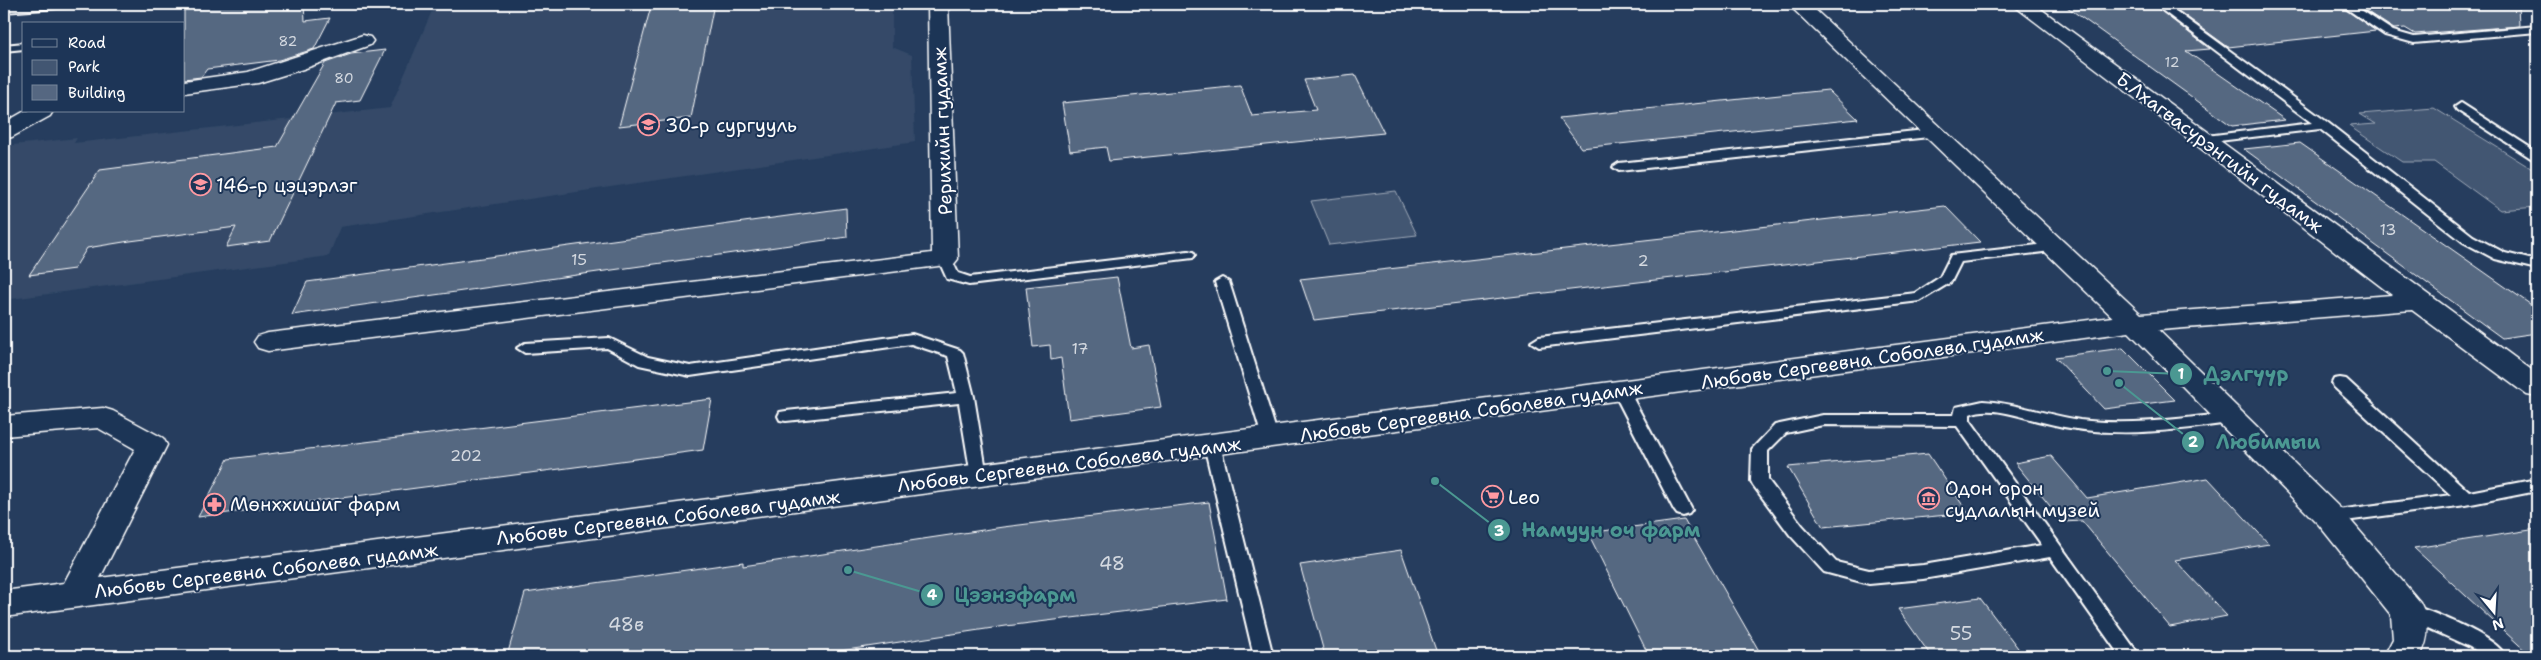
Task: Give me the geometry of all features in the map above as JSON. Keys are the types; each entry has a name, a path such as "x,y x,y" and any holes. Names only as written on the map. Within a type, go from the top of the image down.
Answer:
{"street":[{"name":"Рерихийн гудамж","path":"938,4 945,259"},
{"path":"1798,4 2135,323 2330,517 2408,611 2411,640 2402,656"},
{"name":"Б.Лхагвасүрэнгийн гудамж","path":"2022,4 2206,140 2416,301 2537,388"},
{"path":"185,87 250,78 296,65 363,41"},
{"path":"4,132 40,112"},
{"path":"268,342 945,259"},
{"name":"Любовь Сергеевна Соболева гудамж","path":"4,604 2135,323 2416,301"},
{"path":"4,426 103,418 152,445 75,595"}],"lane":[{"path":"4,9 70,4"},
{"path":"2160,4 2323,125 2468,239 2500,256 2537,265"},
{"path":"2346,4 2389,33 2414,40 2537,29"},
{"path":"4,48 22,46"},
{"path":"2461,107 2537,158"},
{"path":"2206,140 2323,125"},
{"path":"1619,167 1934,133"},
{"path":"1538,342 1920,297 1946,279 1956,258 2055,247"},
{"path":"945,259 952,276 969,281 1188,255"},
{"path":"1222,282 1270,438"},
{"path":"525,348 609,343 644,361 690,371 912,339 955,353 966,398 979,476"},
{"path":"2340,383 2466,499"},
{"path":"1621,391 1683,510"},
{"path":"786,416 966,398"},
{"path":"2131,656 1962,421 1962,412 1975,406 1990,406 2066,423 2126,427 2229,418"},
{"path":"1962,421 1823,420 1781,429 1760,448 1759,481 1796,530 1830,567 1869,577 1923,572 2055,550"},
{"path":"1212,445 1264,656"},
{"path":"2330,517 2466,499 2537,485"},
{"path":"2408,611 2477,642 2496,656"}],"shaded area":[{"name":"30-р сургууль","path":"435,4 892,4 892,47 912,55 915,142 340,227 329,256 4,300 4,146 77,138 74,143 390,108"}],"green space":[{"path":"2434,108 2537,172 2537,207 2500,210 2434,162 2402,162 2349,126 2376,124 2360,114"},
{"path":"1396,191 1417,235 1329,245 1311,201"}],"building":[{"path":"184,4 304,4 305,21 330,18 314,49 279,60 207,69 201,77 185,79"},
{"path":"714,4 691,118 619,126 650,10"},
{"path":"2063,4 2152,4 2210,49 2186,51 2285,120 2232,126"},
{"path":"2169,4 2338,4 2376,31 2228,47"},
{"path":"2355,4 2518,4 2519,26 2415,34 2405,28 2394,29"},
{"path":"385,50 360,100 336,103 270,241 226,247 236,227 130,241 87,248 74,269 29,275 100,170 277,147 325,63 351,54"},
{"path":"1355,75 1384,133 1109,161 1106,147 1070,151 1062,103 1240,85 1252,116 1316,110 1304,80"},
{"path":"1828,90 1858,119 1581,148 1559,118"},
{"path":"2300,143 2537,309 2537,333 2502,338 2244,149"},
{"path":"1945,206 1980,242 1314,320 1300,279"},
{"path":"846,208 847,237 292,315 307,282"},
{"path":"1117,277 1131,348 1149,345 1161,407 1069,419 1061,358 1051,360 1050,345 1033,347 1026,287"},
{"path":"2123,348 2175,400 2104,409 2055,357"},
{"path":"712,399 703,450 198,517 228,459"},
{"path":"1928,454 1968,513 1823,527 1788,467"},
{"path":"2051,456 2087,498 2208,478 2269,544 2175,560 2227,616 2170,627 2082,521 2063,522 2015,463"},
{"path":"1209,502 1227,599 1006,626 807,656 507,656 525,593 743,562 743,566 1003,527"},
{"path":"1684,520 1762,656 1649,656 1588,533"},
{"path":"2537,529 2537,656 2531,656 2414,548"},
{"path":"1401,550 1438,656 1325,656 1300,565"},
{"path":"1980,598 2024,656 1931,656 1898,609"}],"place":[{"name":"30-р сургууль","path":"649,125"},
{"name":"146-р цэцэрлэг","path":"200,185"},
{"name":"Дэлгүүр","path":"2107,371"},
{"name":"Любимыи","path":"2119,383"},
{"name":"Намуун оч фарм","path":"1435,481"},
{"name":"Leo","path":"1492,497"},
{"name":"Одон орон судлалын музей","path":"1929,499"},
{"name":"Мөнххишиг фарм","path":"214,504"},
{"name":"Цээнэфарм","path":"848,570"}]}
